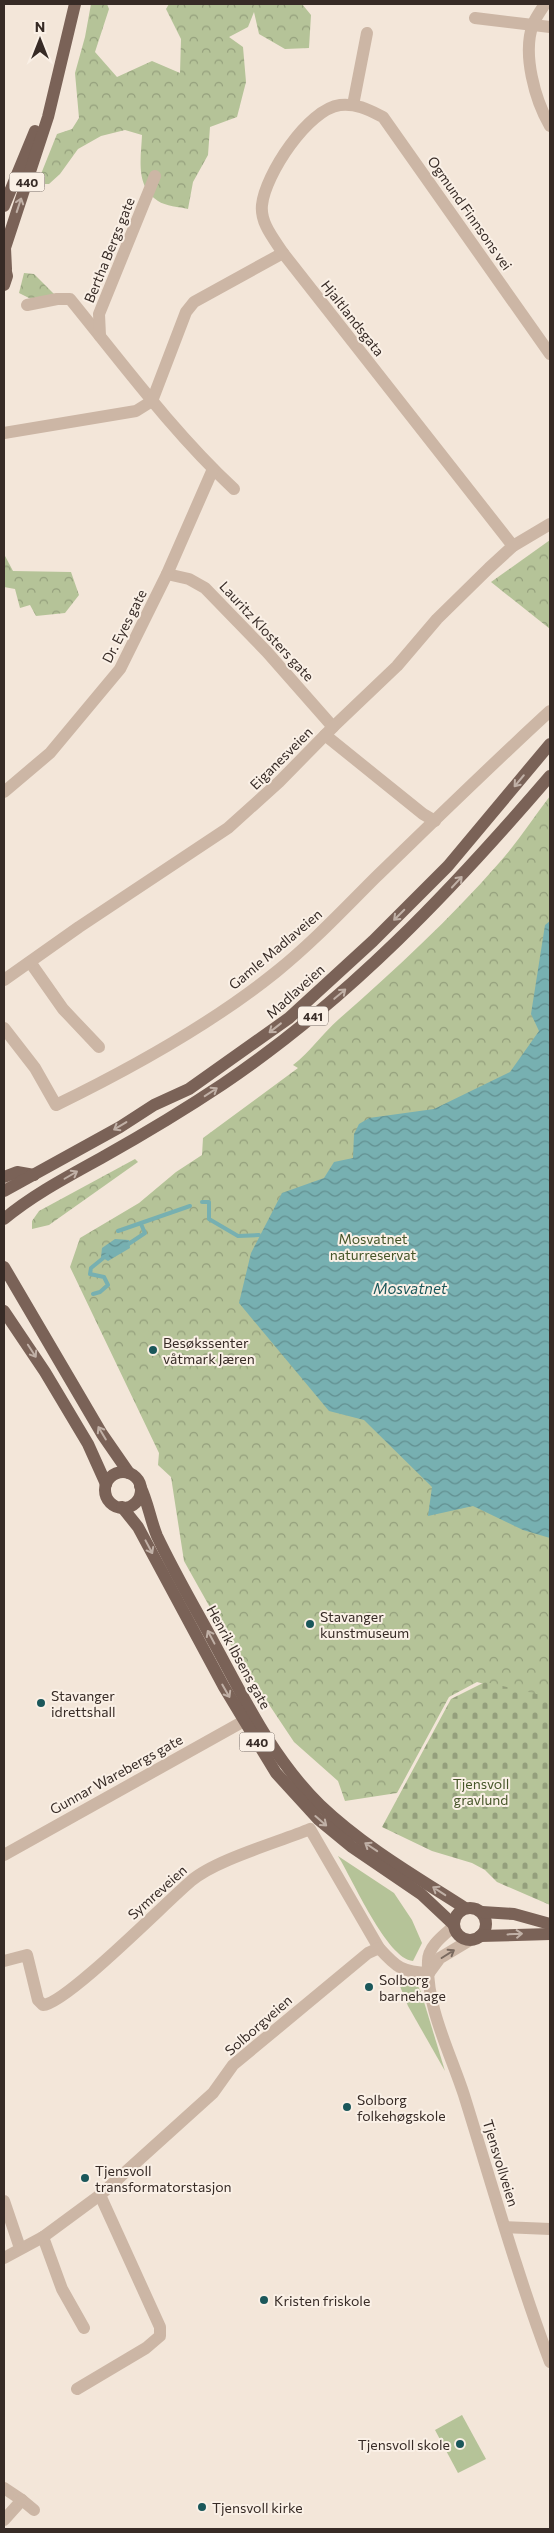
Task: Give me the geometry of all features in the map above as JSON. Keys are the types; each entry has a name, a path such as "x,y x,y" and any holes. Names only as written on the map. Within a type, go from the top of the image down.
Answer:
{"main road":[{"name":"440","path":"4,285 5,248 48,117 75,4"},
{"name":"440","path":"4,206 52,95"},
{"name":"Madlaveien","path":"4,1190 34,1175 154,1105 189,1089 289,1018 373,941 441,873 550,744"},
{"name":"Madlaveien","path":"4,1219 29,1200 159,1126 224,1084 289,1035 377,961 430,911 480,858 550,776"},
{"path":"4,1177 17,1172 34,1175"},
{"name":"440","path":"4,1267 102,1434 140,1486"},
{"name":"440","path":"4,1311 46,1372 88,1444 106,1484 108,1500 112,1504 122,1507"},
{"path":"106,1484 113,1475 129,1473"},
{"path":"122,1507 132,1505 136,1501 140,1486"},
{"name":"Henrik Ibsens gate","path":"140,1486 148,1502 157,1534 173,1567 257,1722 291,1773 319,1804 345,1827 465,1908"},
{"name":"Henrik Ibsens gate","path":"122,1507 138,1527 244,1721 276,1772 318,1819 352,1847 421,1894 454,1925"},
{"name":"440","path":"465,1908 474,1908 482,1912 514,1914 550,1924"},
{"path":"454,1925 456,1914 465,1908"},
{"path":"475,1938 486,1927 482,1912"},
{"name":"440","path":"454,1925 458,1934 475,1938"},
{"path":"475,1938 550,1934"}],"street":[{"path":"545,4 533,25 531,75 550,126"},
{"path":"475,18 550,27"},
{"path":"353,104 367,33"},
{"name":"Ogmund Finnsons vei","path":"337,105 353,104 383,117 550,354"},
{"name":"Hjaltlandsgata","path":"337,105 310,121 271,176 262,206 266,228 283,253 513,546"},
{"name":"Bertha Bergs gate","path":"100,336 99,314 155,176"},
{"path":"4,433 136,411 152,401 186,312 194,302 283,253"},
{"name":"Bertha Bergs gate","path":"27,305 57,299 70,299 152,401 213,469 234,489"},
{"name":"Dr. Eyes gate","path":"4,792 50,753 120,669 167,574 213,469"},
{"name":"Eiganesveien","path":"4,980 228,828 279,782 329,731 398,666 437,618 513,546 550,524"},
{"name":"Lauritz Klosters gate","path":"167,574 190,578 205,588 267,652 329,731 423,814 435,821"},
{"name":"Gamle Madlaveien","path":"4,1028 35,1068 56,1105 91,1088 210,1019 275,973 315,939 550,710"},
{"path":"30,962 63,1009 98,1047"},
{"name":"Gunnar Warebergs gate","path":"4,1855 244,1721"},
{"name":"Symreveien","path":"4,1961 27,1955 38,2000 43,2005 52,2003 84,1979 197,1876 214,1867 310,1829 379,1948"},
{"name":"Tjensvollveien","path":"454,1925 432,1948 428,1960 430,1996 462,2089 526,2299 550,2362"},
{"path":"379,1948 397,1968 411,1972 430,1973 440,1958 475,1938"},
{"name":"Solborgveien","path":"4,2258 42,2237 100,2195 213,2093 233,2065 346,1971 379,1948"},
{"path":"77,2389 146,2348 160,2336 160,2327 100,2195"},
{"path":"4,2201 20,2248"},
{"path":"504,2227 550,2229"},
{"path":"42,2237 62,2289 84,2328"},
{"path":"4,2488 34,2510"},
{"path":"4,2520 22,2500"}],"green space":[{"path":"91,4 107,4 109,9 95,52 117,77 152,61 180,73 181,39 166,9 169,4 302,4 311,15 309,48 285,49 259,34 254,12 248,27 229,37 243,47 246,82 237,117 210,127 208,155 193,182 188,209 165,204 151,195 146,188 141,171 142,135 125,130 101,136 78,149 60,174 49,184 37,184 57,134 72,129 79,118 75,73 85,37"},
{"path":"24,273 34,274 56,296 33,300 19,293"},
{"path":"550,540 550,629 491,582"},
{"path":"4,554 13,571 71,572 79,595 65,613 36,616 30,605 20,608 15,589 4,587"},
{"name":"Mosvatnet naturreservat","path":"550,796 550,1702 477,1682 449,1697 397,1793 345,1801 338,1781 294,1742 240,1661 184,1561 171,1477 158,1465 159,1453 70,1267 80,1238 139,1203 176,1172 202,1155 203,1138 298,1068 293,1065 333,1025 422,944 480,884 513,847"},
{"path":"135,1159 138,1162 49,1225 32,1229 32,1221 39,1211"},
{"name":"Tjensvoll gravlund","path":"485,1682 550,1697 550,1905 497,1882 485,1870 472,1863 432,1851 382,1827 451,1699"},
{"path":"338,1856 394,1893 412,1920 422,1943 413,1961 403,1957 392,1947 382,1933 371,1917"},
{"path":"399,1976 415,1980 421,1992 445,2071 408,2006 397,1979"},
{"name":"Tjensvoll skole","path":"462,2415 486,2459 458,2473 435,2430"}],"water":[{"name":"Mosvatnet","path":"550,921 550,1538 523,1530 473,1506 428,1516 432,1487 364,1420 329,1411 239,1303 251,1253 282,1193 324,1178 334,1162 353,1158 354,1134 359,1124 369,1118 434,1109 510,1072 539,1031 531,1014 545,925"},
{"path":"115,1239 129,1240 130,1248 108,1261 101,1257 102,1248"}],"waterway":[{"path":"202,1202 209,1202 209,1219 238,1236 259,1235"},
{"path":"118,1231 190,1206"},
{"path":"127,1245 145,1233 141,1224"},
{"path":"93,1294 100,1292 108,1285 104,1277 90,1274 91,1268 107,1255"}],"place":[{"name":"Besøkssenter våtmark Jæren","path":"153,1350"},
{"name":"Stavanger kunstmuseum","path":"310,1624"},
{"name":"Stavanger idrettshall","path":"41,1703"},
{"name":"Solborg barnehage","path":"369,1987"},
{"name":"Solborg folkehøgskole","path":"347,2107"},
{"name":"Tjensvoll transformatorstasjon","path":"85,2178"},
{"name":"Kristen friskole","path":"264,2300"},
{"name":"Tjensvoll skole","path":"460,2444"},
{"name":"Tjensvoll kirke","path":"202,2507"}]}
